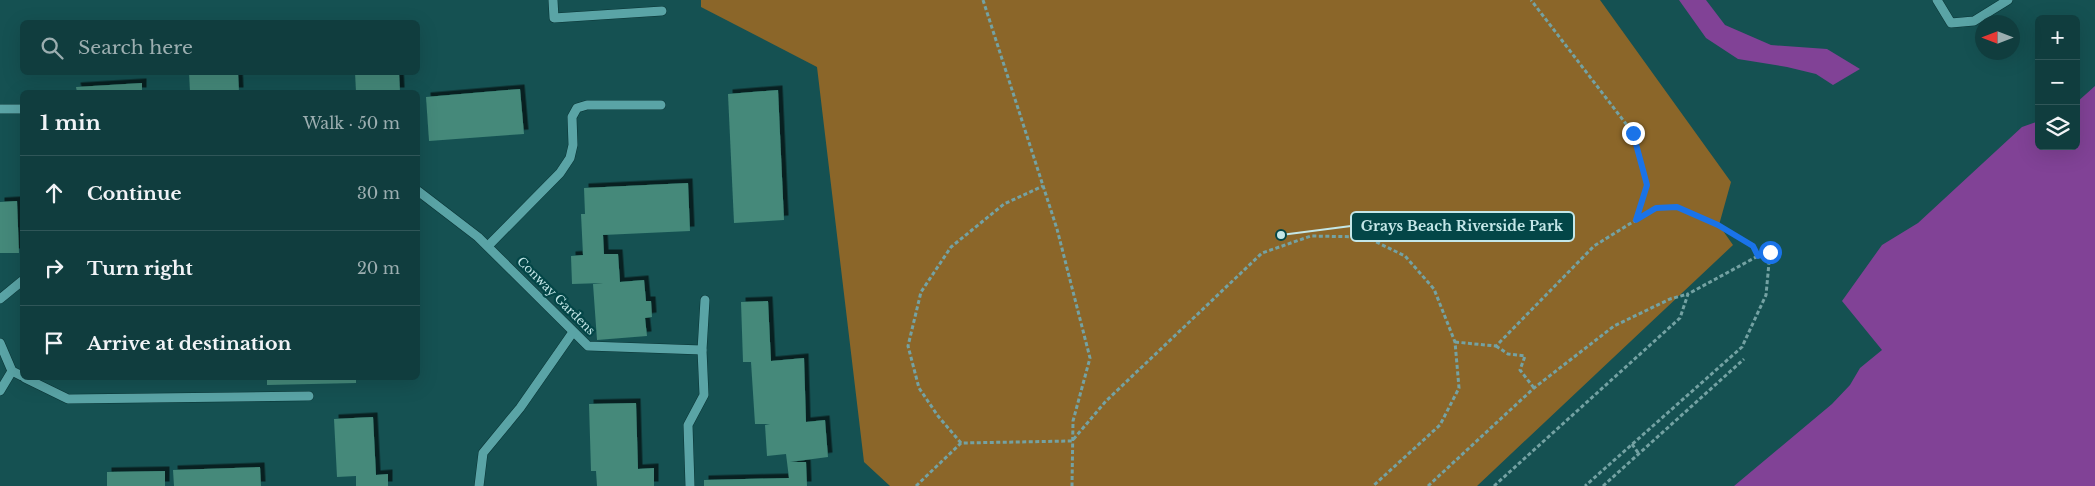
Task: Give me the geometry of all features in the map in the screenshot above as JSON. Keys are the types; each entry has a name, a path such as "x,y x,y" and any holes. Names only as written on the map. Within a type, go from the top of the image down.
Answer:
{"street":[{"path":"553,0 554,18 662,11"},
{"path":"1937,0 1951,23 1974,21 2008,0"},
{"path":"488,246 560,173 570,158 573,145 572,117 577,108 586,105 661,105"},
{"path":"0,109 20,109"},
{"name":"Conway Gardens","path":"420,193 488,246 588,346 702,350"},
{"path":"0,299 20,283"},
{"path":"690,486 688,425 704,395 702,350 705,300"},
{"path":"479,486 483,453 520,408 573,332"},
{"path":"0,343 12,371 20,375"},
{"path":"0,391 12,371"},
{"path":"30,380 68,399 309,396"}],"path":[{"path":"983,0 1057,229 1090,358 1073,421 1072,486"},
{"path":"1531,0 1633,133 1647,185 1636,220"},
{"path":"961,443 938,416 919,388 908,346 921,292 951,248 1004,204 1043,186"},
{"path":"1496,346 1594,246 1656,208 1677,207 1718,225 1753,246 1758,256"},
{"path":"916,486 961,443 1072,441 1106,402 1262,253 1311,236 1366,237 1406,256 1434,289 1455,342 1459,388 1440,425 1373,486"},
{"path":"1428,486 1534,388 1614,326 1670,299 1688,294 1758,256 1770,252 1766,296 1742,347 1585,486"},
{"path":"1494,486 1680,318 1688,294"},
{"path":"1455,342 1496,346 1508,354 1525,356 1520,370 1534,388"},
{"path":"1603,486 1744,359"},
{"path":"1632,444 1639,454"}],"shaded area":[{"path":"701,0 1600,0 1731,182 1719,225 1733,245 1477,486 890,486 864,462 817,67 701,7"},
{"path":"1679,0 1706,0 1725,25 1771,45 1827,49 1860,69 1833,85 1816,74 1738,59 1706,38"},
{"path":"2095,86 2095,486 1734,486 1832,404 1850,385 1860,368 1882,350 1842,301 1882,245 1918,223 2022,127 2035,122 2035,150 2080,150 2080,99"}],"building":[{"path":"189,75 238,75 239,90 190,90"},
{"path":"355,75 399,75 400,90 356,90"},
{"path":"142,83 142,90 77,90 76,87"},
{"path":"520,89 524,134 429,141 426,97"},
{"path":"778,90 784,220 734,223 728,94"},
{"path":"688,183 690,231 603,235 604,254 618,254 620,282 644,280 646,301 651,301 652,317 645,318 647,336 597,340 593,284 603,283 572,284 571,256 583,255 581,214 585,214 584,188"},
{"path":"17,201 19,253 0,253 0,202"},
{"path":"768,301 771,361 804,358 806,422 825,420 828,457 790,462 806,462 807,486 704,486 704,480 789,478 786,454 767,456 765,425 770,424 755,424 751,362 743,362 741,302"},
{"path":"267,380 356,380 356,383 267,385"},
{"path":"636,403 638,469 654,468 654,486 597,486 596,471 591,471 589,404"},
{"path":"373,417 376,475 388,474 388,486 356,486 356,476 337,477 334,419"},
{"path":"260,467 261,486 174,486 173,470"},
{"path":"165,471 165,486 107,486 107,472"}],"place":[{"name":"Grays Beach Riverside Park","path":"1281,235"}],"route":[{"path":"1633,133 1647,185 1636,220 1656,208 1677,207 1718,225 1753,246 1758,256 1770,252"}]}
